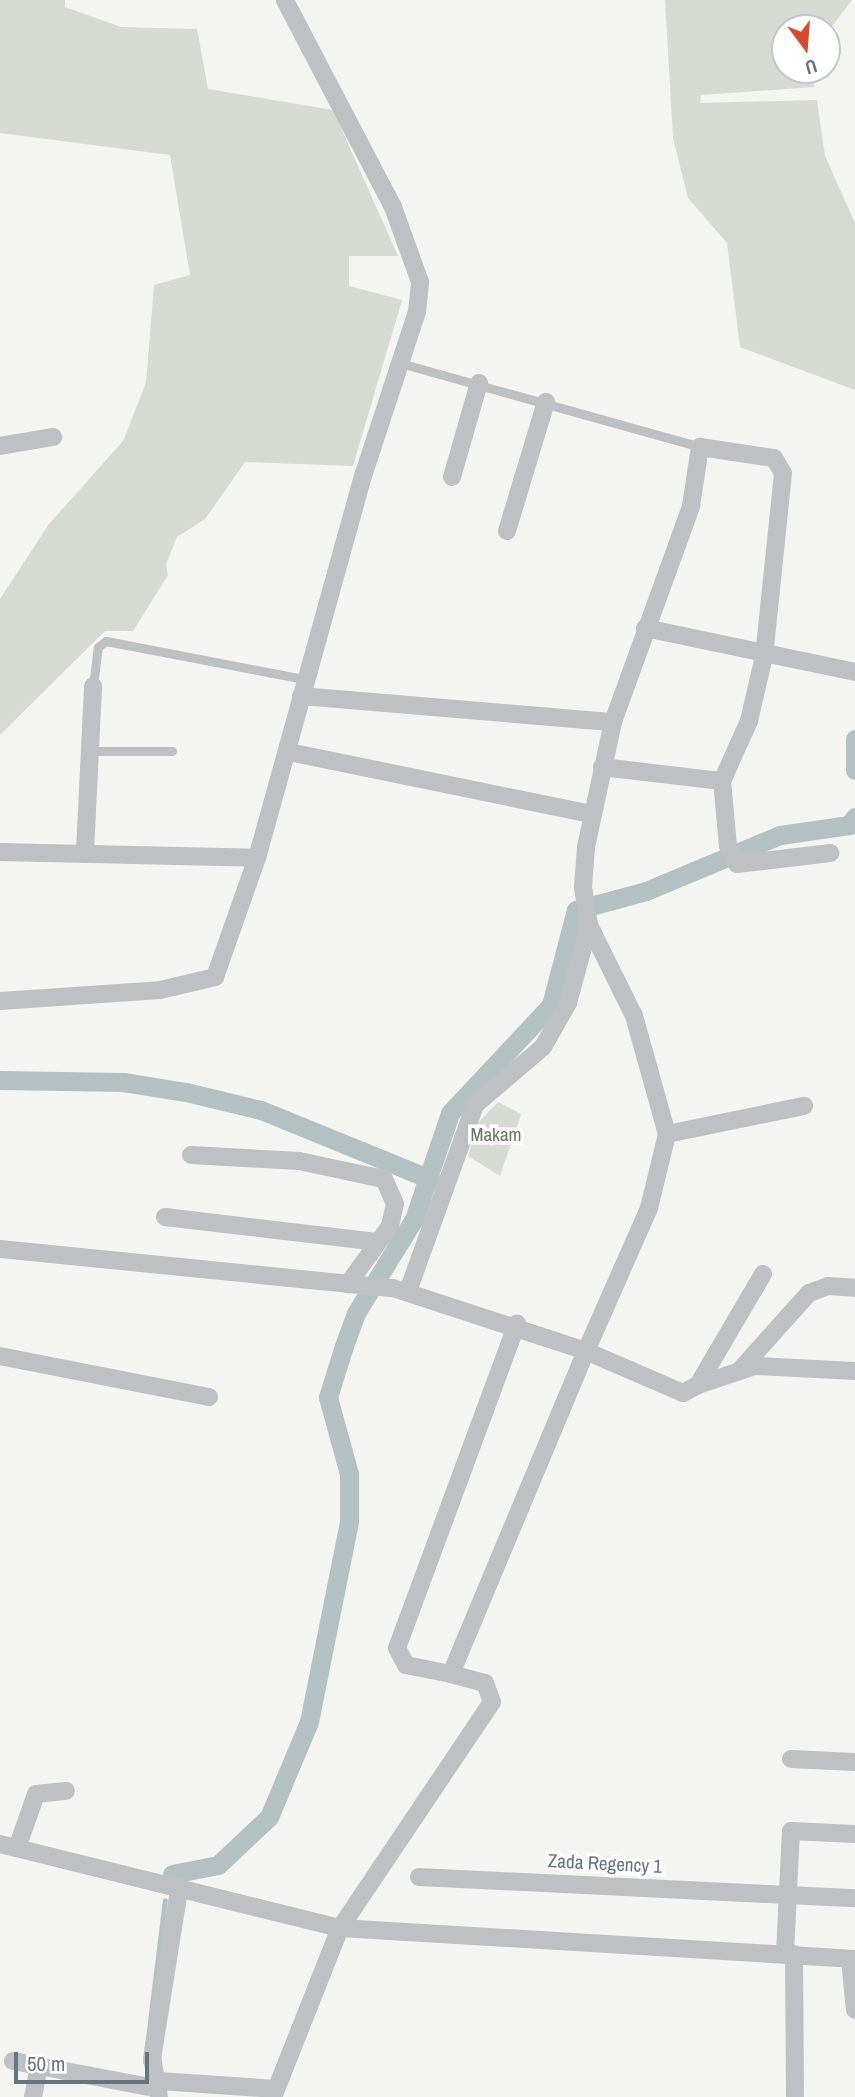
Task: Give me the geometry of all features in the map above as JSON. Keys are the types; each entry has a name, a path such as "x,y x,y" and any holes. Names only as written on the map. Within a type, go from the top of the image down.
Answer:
{"street":[{"path":"0,1000 206,982 222,965 289,752 302,688 417,312 413,258 351,119 285,0"},
{"path":"452,477 479,383"},
{"path":"507,531 546,402"},
{"path":"0,446 53,437"},
{"path":"400,1289 475,1105 543,1047 568,1003 587,916 592,814 602,767 613,722 645,628 691,506 700,447 781,463 764,656 749,721 722,780 731,853 830,853"},
{"path":"645,628 764,656 855,672"},
{"path":"85,851 93,686"},
{"path":"302,688 613,722"},
{"path":"289,752 592,814"},
{"path":"602,767 722,780"},
{"path":"0,852 85,851 257,858"},
{"path":"451,1674 649,1208 667,1134 634,1016 587,916"},
{"path":"667,1134 804,1106"},
{"path":"191,1155 311,1163 384,1179 395,1204 357,1285"},
{"path":"165,1217 377,1242"},
{"path":"0,1249 400,1289 517,1324 682,1393 741,1369 855,1371"},
{"path":"698,1385 763,1274"},
{"path":"741,1369 808,1293 828,1286 855,1288"},
{"path":"13,2061 156,2088 274,2093 340,1928 492,1702 485,1683 406,1665 397,1648 517,1324"},
{"path":"0,1356 209,1397"},
{"path":"790,1759 855,1762"},
{"path":"66,1791 51,1788 36,1794 9,1846 340,1928 853,1959 855,2010"},
{"path":"795,2097 789,1893 791,1831 855,1834"},
{"name":"Zada Regency 1","path":"419,1877 855,1898"},
{"path":"156,2088 152,2059 178,1889"},
{"path":"33,2097 39,2066"}],"lane":[{"path":"400,363 700,447"},
{"path":"93,686 98,647 106,641 302,688"},
{"path":"90,751 172,751"}],"green space":[{"path":"0,0 65,0 65,7 121,27 197,29 208,89 333,110 398,256 349,256 349,286 402,300 353,466 245,462 205,519 177,537 166,564 168,575 133,631 105,631 0,735 0,599 49,524 123,441 146,383 154,285 190,275 170,155 0,133"},
{"path":"665,0 852,0 841,15 771,14 771,84 814,84 814,87 701,95 700,103 817,100 825,156 855,223 855,390 740,347 727,243 688,198 673,138"},
{"name":"Makam","path":"498,1102 521,1114 500,1176 468,1156 478,1123"}],"waterway":[{"path":"855,739 855,770"},
{"path":"172,1874 218,1865 269,1817 309,1722 349,1521 349,1474 328,1397 344,1346 356,1313 414,1219 450,1113 551,1005 576,910 646,891 780,835 849,825 855,817"},
{"path":"0,1080 123,1082 186,1092 261,1110 430,1179"},
{"path":"145,2062 165,1900"}]}
